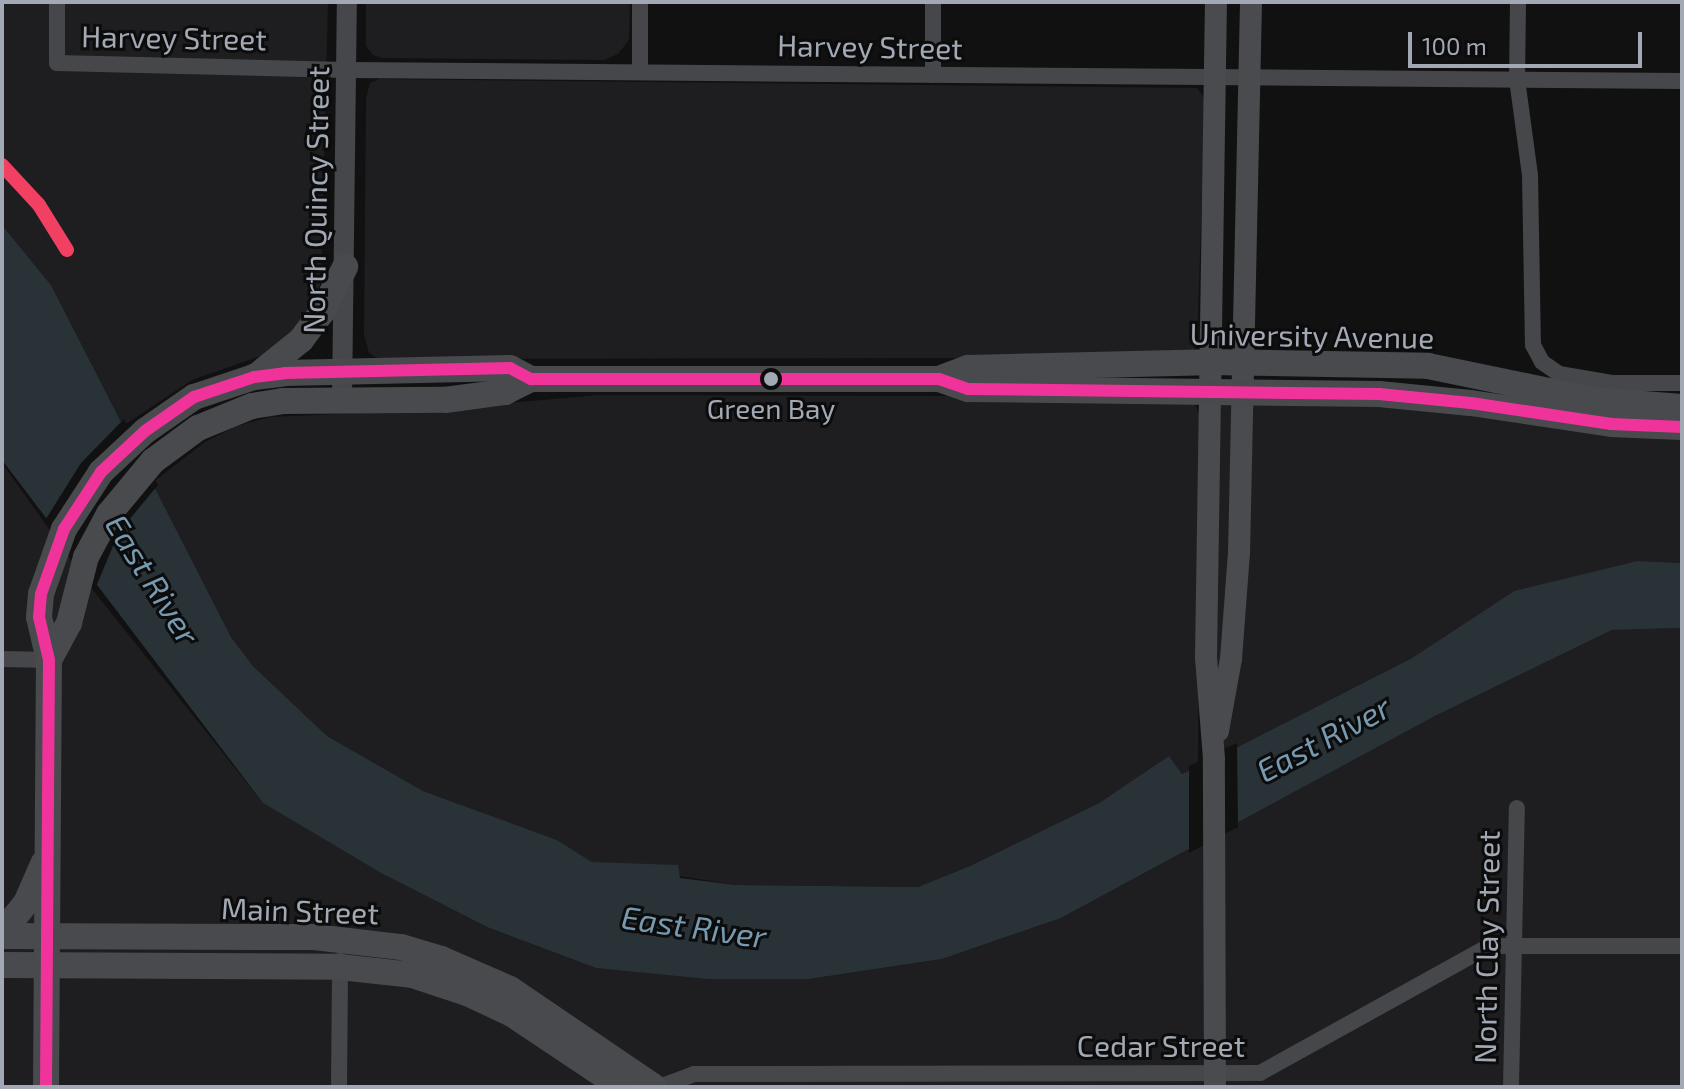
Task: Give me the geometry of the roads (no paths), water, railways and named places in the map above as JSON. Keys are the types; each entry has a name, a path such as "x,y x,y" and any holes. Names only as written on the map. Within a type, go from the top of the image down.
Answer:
{"main road":[{"path":"1215,1081 1214,748 1206,658 1208,362 1216,2"},
{"path":"1214,748 1230,670 1239,564 1240,391 1251,2"},
{"path":"254,377 301,340 322,312 345,267"},
{"name":"University Avenue","path":"939,379 968,368 1208,362 1428,366 1592,400 1682,407"},
{"name":"University Avenue","path":"49,660 39,617 41,594 58,541 101,472 145,431 194,397 254,377 343,371 510,368 531,379"},
{"name":"University Avenue","path":"49,660 69,623 81,572 109,514 124,492 162,454 198,428 252,406 342,399 387,403 445,400 505,392 531,379 939,379 968,389 1208,390 1423,397 1611,424 1682,427"},
{"path":"46,1087 49,660"},
{"path":"2,925 13,919 26,903 48,854"},
{"name":"Main Street","path":"2,936 339,939 401,947 485,977 550,1013 656,1087"},
{"name":"Main Street","path":"2,965 340,967 412,975 467,993 512,1014 621,1087"}],"street":[{"name":"Harvey Street","path":"57,2 57,63 346,70 1682,81"},
{"name":"North Quincy Street","path":"342,399 347,2"},
{"path":"640,2 640,72"},
{"path":"933,2 933,75"},
{"path":"1518,2 1517,79 1530,175 1533,345 1542,362 1559,374 1583,379 1682,383"},
{"path":"2,659 49,660"},
{"name":"North Clay Street","path":"1511,1087 1517,808"},
{"path":"339,939 339,1087"},
{"name":"Cedar Street","path":"656,1087 694,1074 1215,1081 1260,1073 1489,946 1682,946"}],"water":[{"name":"East River","path":"2,225 51,285 231,637 253,666 327,736 423,791 557,840 592,862 678,865 680,878 736,885 918,887 970,866 1099,803 1169,756 1182,774 1214,759 1412,658 1514,591 1637,561 1682,563 1682,628 1612,630 1435,716 1061,918 942,959 809,979 708,979 596,968 487,927 381,873 263,803 2,460"}],"place":[{"name":"Green Bay","path":"771,379"}]}
